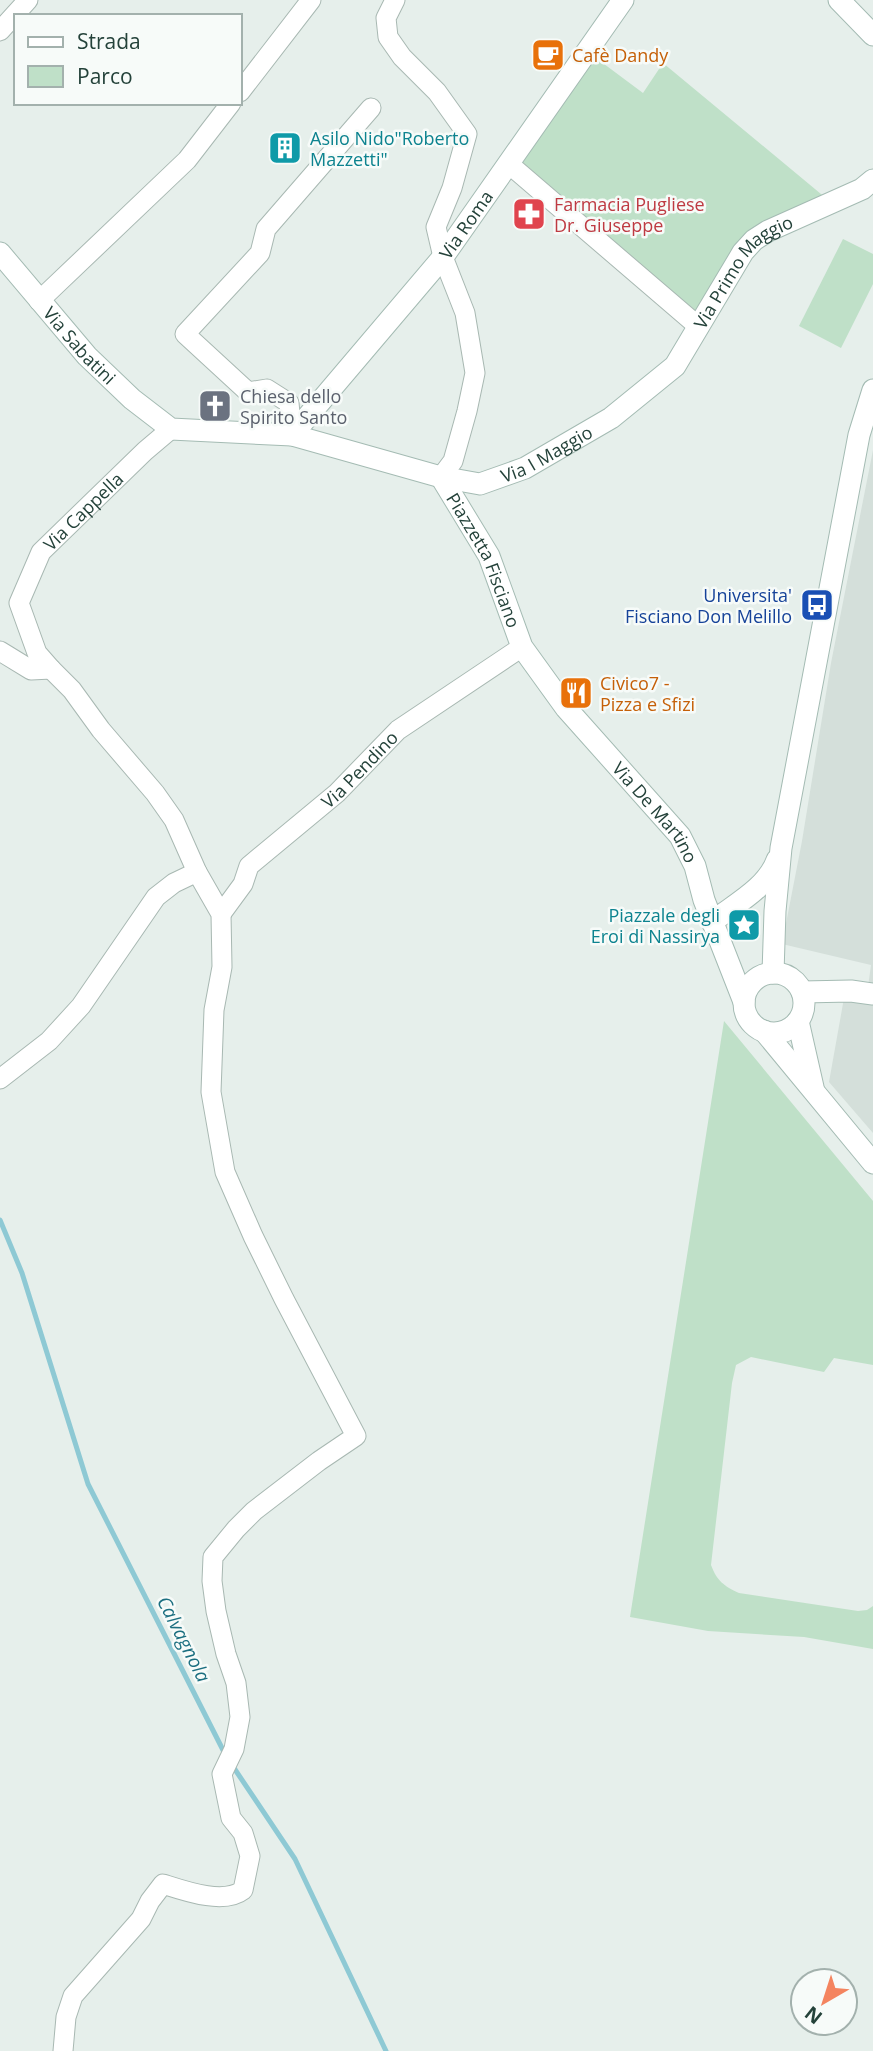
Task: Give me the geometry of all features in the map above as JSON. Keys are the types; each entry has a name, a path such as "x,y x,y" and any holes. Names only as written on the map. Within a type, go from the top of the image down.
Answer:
{"street":[{"path":"15,14 28,0"},
{"path":"242,89 311,0"},
{"path":"171,429 300,437 441,477 453,461 475,373 465,313 443,257 436,227 452,188 467,134 437,92 402,57 388,37 386,18 395,0"},
{"path":"839,0 873,35"},
{"name":"Via Roma","path":"300,437 443,257 620,1"},
{"path":"0,31 14,16"},
{"path":"39,301 187,160 229,105"},
{"path":"300,437 289,403 267,389 248,392 185,334 260,253 266,229 371,108"},
{"path":"509,164 699,327"},
{"name":"Via Primo Maggio","path":"641,394 676,366 743,252 754,240 862,188 873,180"},
{"name":"Via Sabatini","path":"0,253 87,356 132,399 171,429"},
{"path":"773,973 781,848 859,435 873,390"},
{"name":"Via I Maggio","path":"441,477 480,484 525,468 611,418 641,394"},
{"name":"Via Cappella","path":"171,429 41,552 19,603 37,653 72,690 109,740 155,793 174,820 197,872 221,914"},
{"name":"Piazzetta Fisciano","path":"441,477 489,556 522,647"},
{"name":"Via Pendino","path":"221,914 243,884 249,866 337,793 398,730 522,647"},
{"name":"Via De Martino","path":"522,647 566,708 680,836 695,866 704,900 744,1002"},
{"path":"0,651 31,670 51,669"},
{"path":"712,922 764,882 774,868 781,848"},
{"path":"0,1079 49,1041 81,1006 156,897 174,883 197,872"},
{"path":"63,2051 66,2017 73,1996 141,1919 163,1884 206,1895 235,1896 243,1890 250,1856 243,1833 231,1818 222,1774 234,1749 240,1717 236,1684 216,1611 212,1581 213,1557 254,1511 356,1436 279,1289 225,1172 211,1092 214,1010 222,967 221,914"},
{"path":"764,1031 783,1031 798,1021 804,1008 802,992 790,978 773,973 764,975 750,985 744,1002 745,1011 873,1163"},
{"path":"802,992 851,991 873,994"},
{"path":"798,1021 813,1090"}],"shaded area":[{"path":"873,450 873,1133 829,1082 844,998 867,994 871,965 782,944 831,663"}],"green space":[{"path":"592,55 643,93 663,63 827,199 758,230 695,329 510,174"},
{"path":"843,239 873,254 873,284 841,348 799,326"},
{"path":"724,1021 873,1201 873,1365 834,1358 824,1372 751,1357 736,1365 711,1565 722,1582 739,1593 858,1611 873,1606 873,1649 804,1637 708,1631 630,1617"}],"waterway":[{"name":"Calvagnola","path":"0,1220 22,1273 88,1484 225,1754"},
{"name":"Calvagnola","path":"232,1765 295,1859 386,2051"}],"place":[{"name":"Cafè Dandy","path":"548,55"},
{"name":"Asilo Nido\"Roberto Mazzetti\"","path":"285,148"},
{"name":"Farmacia Pugliese Dr. Giuseppe","path":"529,214"},
{"name":"Chiesa dello Spirito Santo","path":"215,406"},
{"name":"Universita' Fisciano Don Melillo","path":"817,605"},
{"name":"Civico7 - Pizza e Sfizi","path":"576,693"},
{"name":"Piazzale degli Eroi di Nassirya","path":"744,925"}]}
